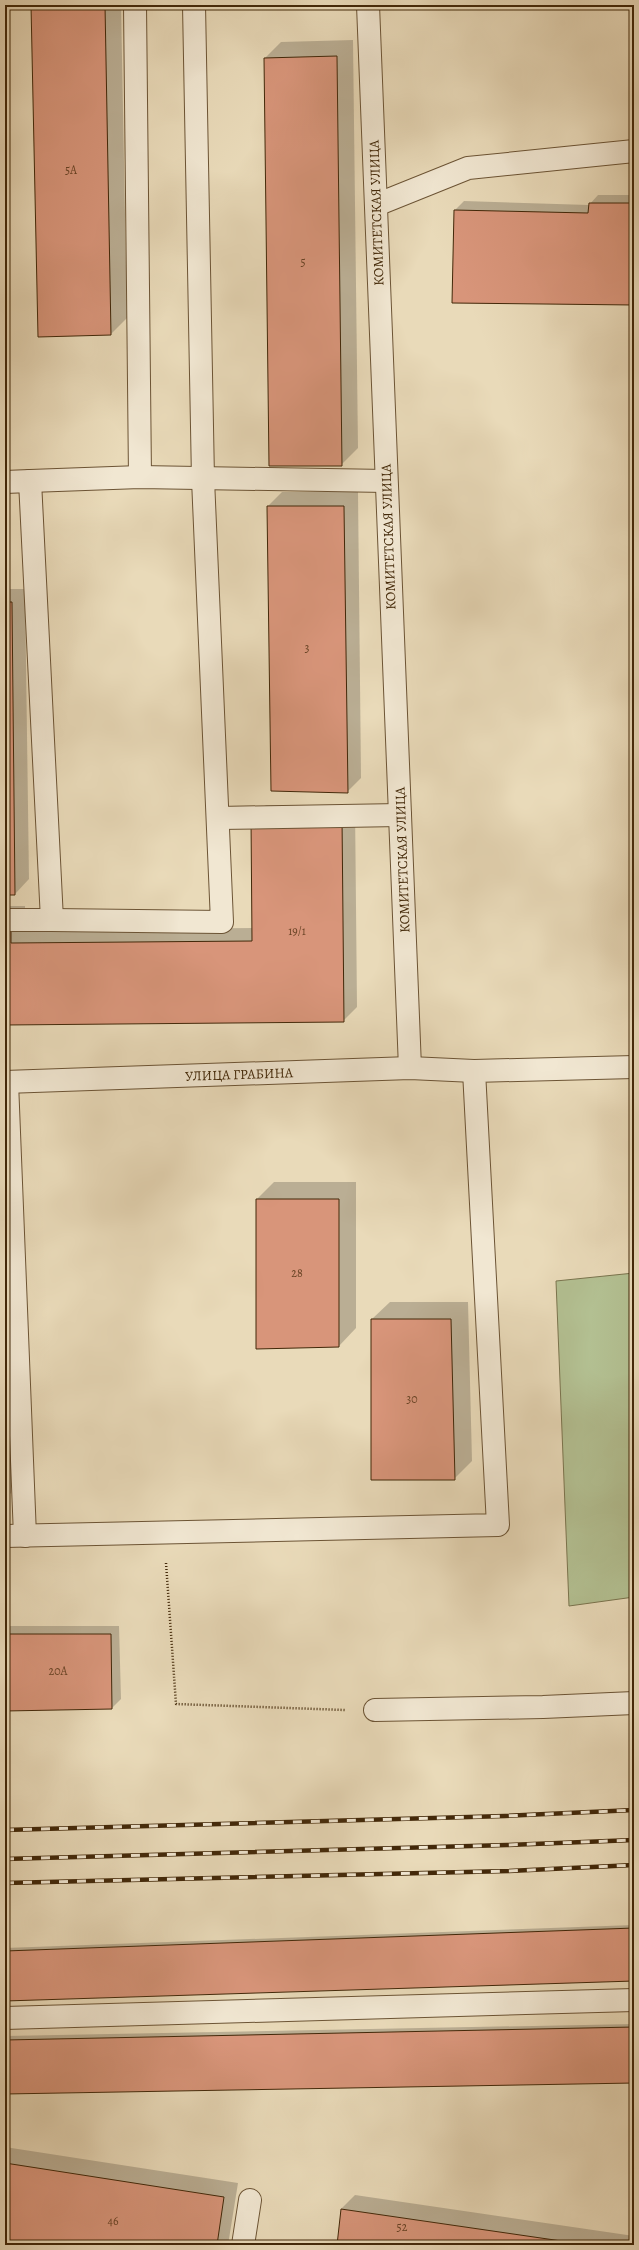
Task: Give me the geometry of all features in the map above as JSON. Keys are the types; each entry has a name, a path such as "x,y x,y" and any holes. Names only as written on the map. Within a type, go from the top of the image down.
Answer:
{"street":[{"path":"135,5 140,477"},
{"path":"5,920 222,922 203,478 194,5"},
{"name":"КОМИТЕТСКАЯ УЛИЦА","path":"368,5 410,1068"},
{"path":"376,205 468,168 634,151"},
{"path":"5,482 140,477 386,481"},
{"path":"30,481 52,920"},
{"path":"218,818 400,814"},
{"name":"УЛИЦА ГРАБИНА","path":"6,1082 410,1068 474,1070 634,1067"},
{"path":"6,1082 15,1536 498,1525 474,1070"},
{"path":"375,1710 634,1703"},
{"path":"5,2018 634,2000"},
{"path":"243,2245 250,2200"}],"path":[{"path":"164,1533 176,1704 375,1710"}],"green space":[{"path":"634,1273 634,1597 569,1606 556,1281"}],"building":[{"path":"31,5 105,5 111,335 38,337"},
{"path":"337,56 342,466 269,466 264,58"},
{"path":"589,203 634,203 634,305 452,303 454,210 588,213"},
{"path":"267,506 344,506 348,793 271,791"},
{"path":"5,602 12,602 15,895 5,895"},
{"path":"342,818 344,1022 5,1025 5,920 11,920 11,943 252,941 251,819"},
{"path":"256,1199 339,1199 339,1347 256,1349"},
{"path":"371,1319 451,1319 455,1480 371,1480"},
{"path":"5,1634 111,1634 112,1709 5,1711"},
{"path":"634,1928 634,1981 5,2001 5,1951"},
{"path":"634,2027 634,2083 5,2094 5,2040"},
{"path":"5,2163 224,2197 217,2245 5,2245"},
{"path":"341,2209 589,2245 337,2245"}],"railway":[{"path":"5,1830 505,1816 634,1810"},
{"path":"5,1859 634,1840"},
{"path":"5,1883 509,1871 634,1865"}]}
